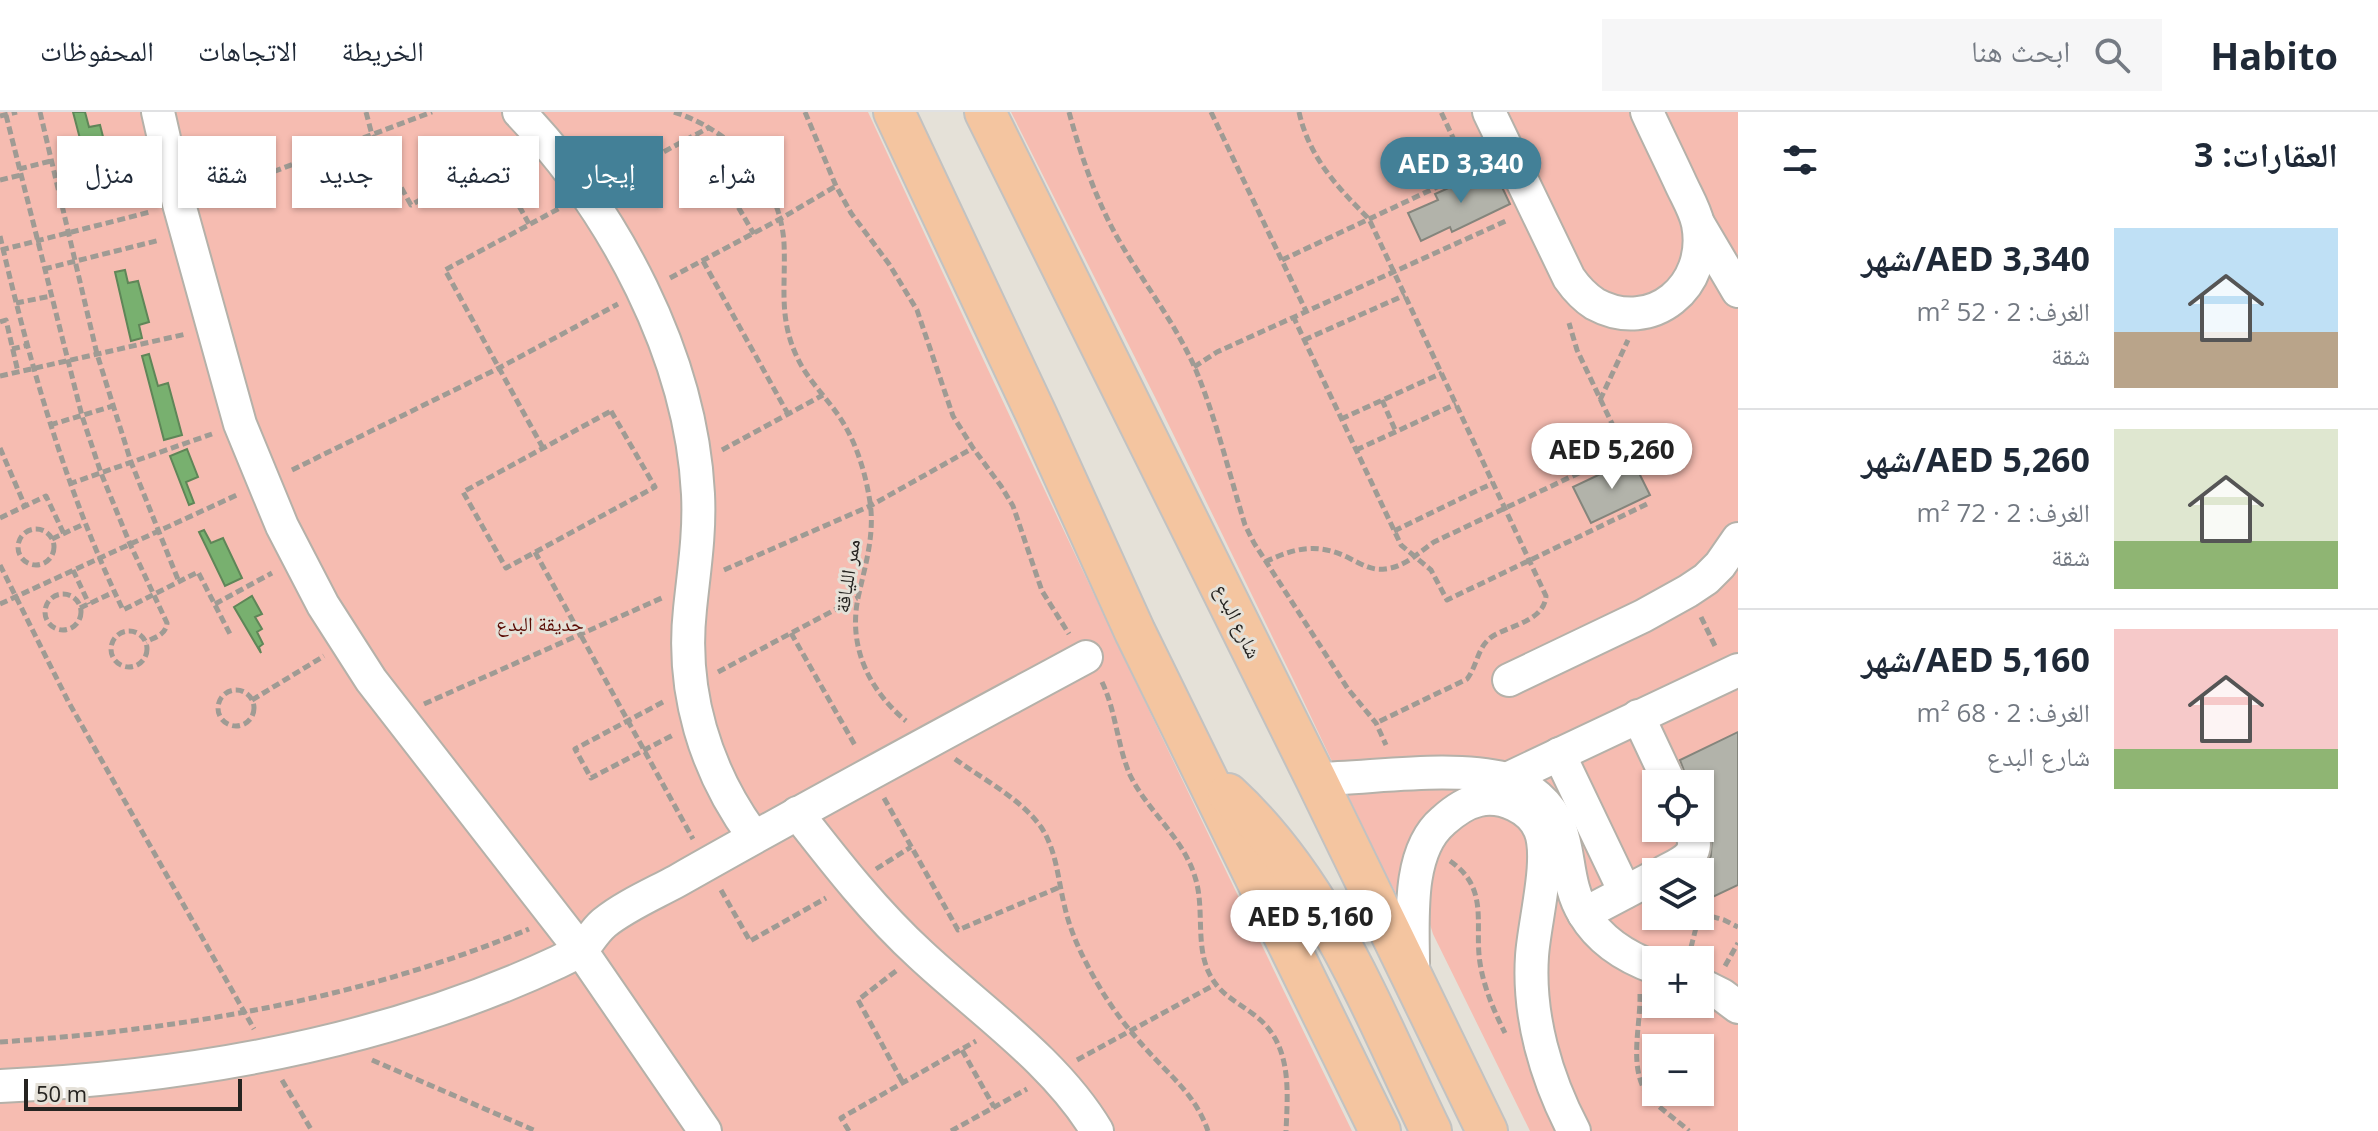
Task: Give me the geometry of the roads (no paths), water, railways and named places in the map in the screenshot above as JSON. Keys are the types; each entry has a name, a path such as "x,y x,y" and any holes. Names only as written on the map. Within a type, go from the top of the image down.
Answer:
{"main road":[{"path":"894,112 1135,632 1380,1131"},
{"name":"شارع البدع","path":"985,112 1487,1131"},
{"path":"1204,772 1269,837 1322,911 1431,1131"}],"street":[{"path":"158,112 194,200 240,424 298,559 346,643 398,715 580,949 705,1131"},
{"path":"519,112 586,194 625,258 671,360 682,394 696,464 698,539 688,635 691,687 705,746 719,782 746,826"},
{"path":"1489,112 1569,278 1580,293 1593,303 1625,314 1640,313 1671,301 1692,278 1697,265 1698,223"},
{"path":"1647,112 1698,223 1738,291"},
{"path":"1509,680 1688,591 1720,565 1738,539"},
{"path":"0,1086 123,1077 267,1054 337,1038 466,1000 555,964 580,949 607,921 746,826 797,813 1086,657"},
{"path":"1507,779 1564,764 1692,703 1733,672"},
{"path":"1643,726 1663,770"},
{"path":"1564,764 1625,892"},
{"path":"1316,779 1454,773 1507,779 1529,788 1547,804 1559,822 1573,890 1584,914 1600,935 1620,951 1642,962"},
{"path":"1413,977 1415,886 1424,845 1439,824 1459,807 1481,799 1504,800 1525,811 1540,828 1545,849 1532,959 1535,1017 1552,1082 1574,1131"},
{"path":"797,813 852,884 919,953 1054,1073 1078,1101 1097,1131"},
{"path":"1584,914 1642,883"},
{"path":"1714,991 1738,1007"}],"park label":[{"name":"حديقة البدع","path":"540,623"}]}
